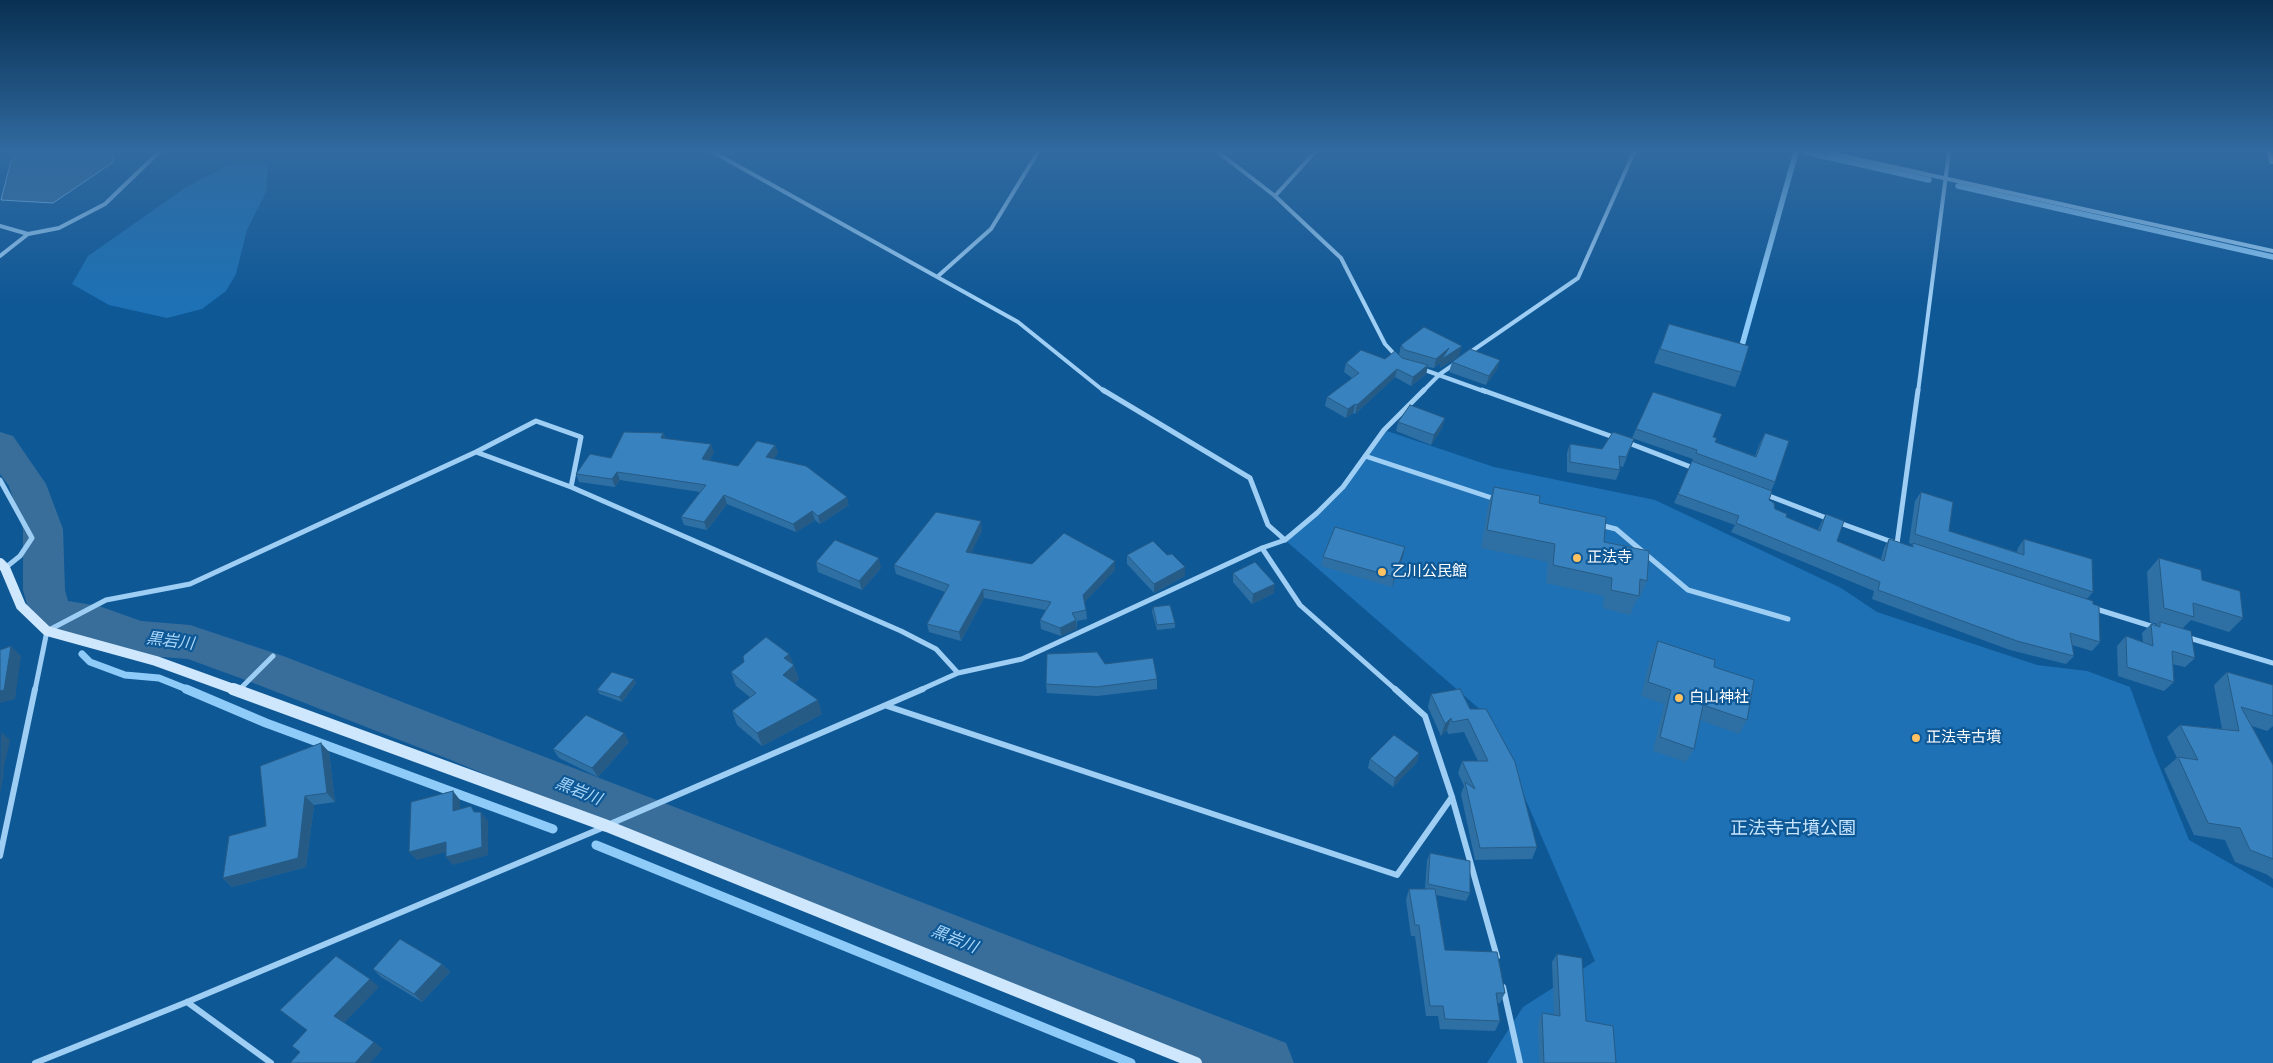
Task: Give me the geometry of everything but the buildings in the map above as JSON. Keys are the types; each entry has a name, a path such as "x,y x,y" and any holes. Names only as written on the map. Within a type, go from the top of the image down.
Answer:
{"street":[{"path":"0,226 28,234 59,228 107,202"},
{"path":"802,202 1018,322 1110,396 1250,478 1268,525 1285,540"},
{"path":"937,277 991,229 1008,202"},
{"path":"1281,202 1341,258 1385,344 1401,363"},
{"path":"35,1063 187,1002 608,825 887,706 958,673 1022,659 1262,548 1285,540 1317,513 1343,487 1384,430 1440,374 1578,278 1612,202"},
{"path":"1897,544 1906,490 1941,202"},
{"path":"2050,202 2273,251"},
{"path":"0,256 28,234"},
{"path":"1420,368 1705,472"},
{"path":"48,630 104,601 190,584 476,452 536,421 581,437 571,487"},
{"path":"476,452 571,487 755,569 901,631 936,649 958,673"},
{"path":"1365,456 1476,494 1504,501"},
{"path":"0,480 32,538 20,556 3,566 21,606 48,630 156,661 240,689 608,825 1196,1063"},
{"path":"1759,492 1906,547"},
{"path":"1597,524 1616,529 1688,590 1788,619"},
{"path":"1262,548 1300,605 1425,716 1452,797 1499,966"},
{"path":"2085,606 2160,629"},
{"path":"0,856 48,630"},
{"path":"2179,635 2273,663"},
{"path":"240,689 272,657"},
{"path":"887,706 1397,875 1452,797"},
{"path":"1501,976 1520,1063"},
{"path":"187,1002 271,1063"}],"green space":[{"path":"166,202 261,202 247,230 236,274 226,291 202,309 167,318 109,305 72,284 88,256"},
{"name":"正法寺古墳公園","path":"1384,430 1494,467 1655,500 1841,588 1877,612 2037,665 2087,671 2130,687 2189,840 2273,888 2273,1063 1487,1063 1523,1007 1595,961 1491,719 1285,540 1343,487"}],"shaded area":[{"path":"29,202 55,202 53,203"}],"waterway":[{"path":"1741,349 1782,202"},
{"path":"2027,202 2273,257"},
{"name":"黒岩川","path":"0,445 27,484 43,529 44,590 51,615 99,623 138,638 190,642 267,669 467,746 654,823 1266,1063"},
{"path":"82,654 90,662 125,675 159,678 189,690"},
{"path":"186,689 266,723 553,829"},
{"path":"596,845 1131,1063"}],"place":[{"name":"正法寺","path":"1577,558"},
{"name":"乙川公民館","path":"1382,572"},
{"name":"白山神社","path":"1679,698"},
{"name":"正法寺古墳","path":"1916,738"}]}
